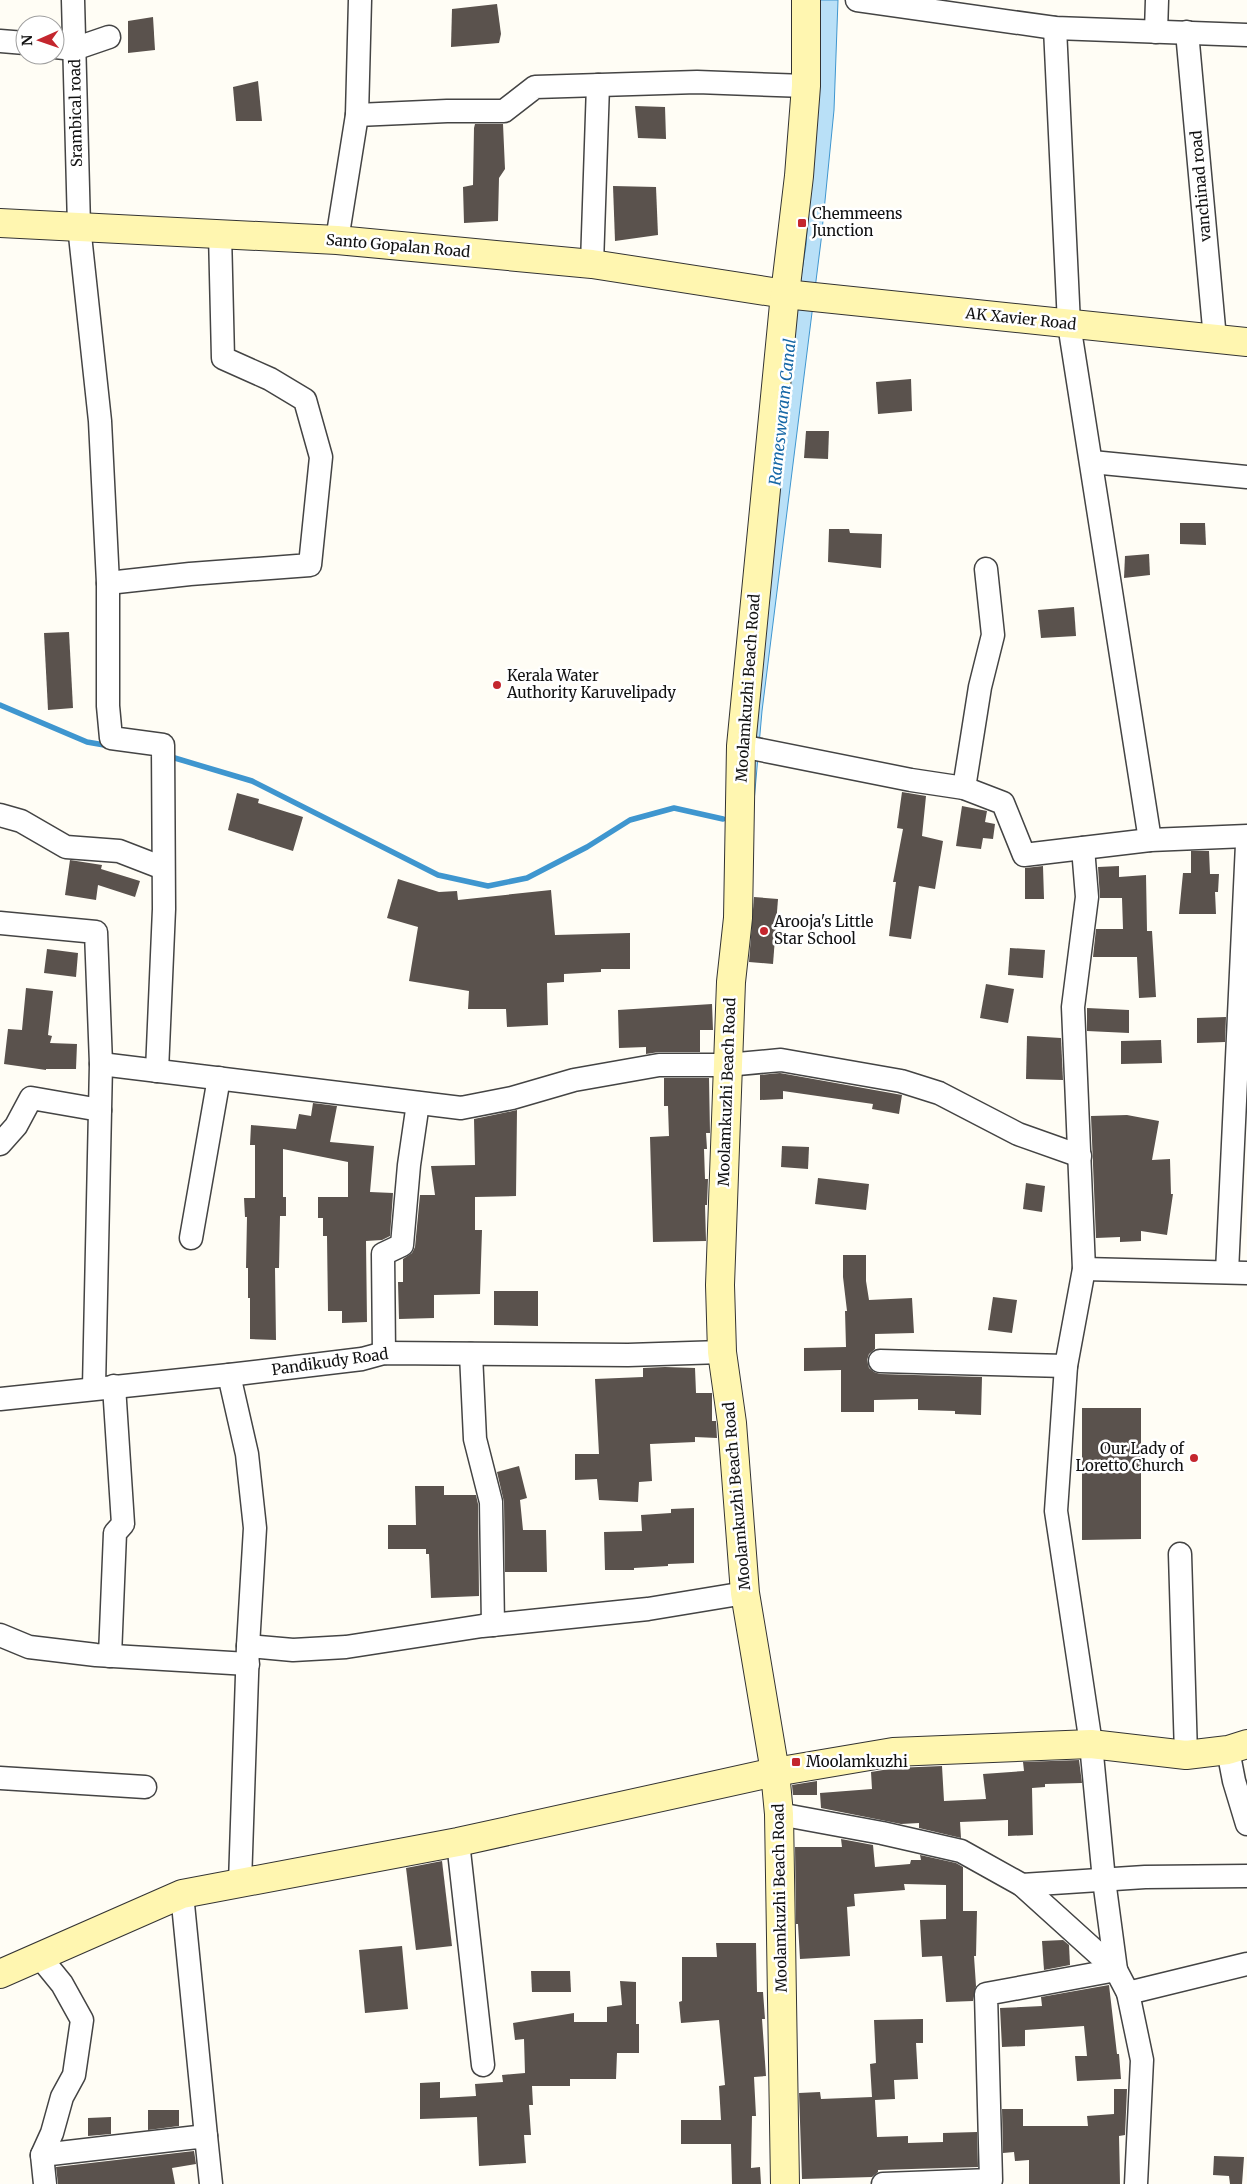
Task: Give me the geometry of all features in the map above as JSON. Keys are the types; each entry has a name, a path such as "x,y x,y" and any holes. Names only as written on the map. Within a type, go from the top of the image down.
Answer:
{"street":[{"name":"Srambical road","path":"73,0 65,48 79,226 100,421 108,583 108,706 111,738 163,755 163,868"},
{"path":"337,240 357,115 360,0"},
{"name":"Moolamkuzhi Beach Road","path":"785,2184 779,1814 775,1772 745,1593 732,1423 722,1352 720,1285 731,982 738,918 749,748 806,86 806,0"},
{"path":"857,0 1055,28 1247,35"},
{"path":"1156,32 1157,0"},
{"path":"1055,28 1069,324 1150,840"},
{"name":"vanchinad road","path":"1187,32 1215,339"},
{"path":"65,48 110,38"},
{"path":"0,41 15,43"},
{"path":"357,115 448,111 504,111 536,87 697,82 806,86"},
{"path":"592,264 598,85"},
{"name":"Santo Gopalan Road","path":"0,223 337,240 592,264 789,294"},
{"path":"108,583 190,574 310,565 321,457 304,400 270,379 223,358 220,233"},
{"name":"AK Xavier Road","path":"789,294 1247,342"},
{"path":"1092,462 1247,477"},
{"path":"964,788 980,687 993,635 986,569"},
{"path":"749,748 911,780 964,788 1003,803 1024,855 1150,840 1247,836"},
{"path":"0,815 21,821 66,846 118,851 163,868 164,909 157,1071"},
{"path":"1084,1269 1237,1273 1247,844"},
{"path":"1083,848 1087,897 1073,1007 1084,1269 1066,1366 1056,1511 1090,1744 1104,1880 1116,1970 1128,1993 1142,2060 1136,2184"},
{"path":"0,922 96,932 101,1064 104,1387 123,1524 115,1533 110,1656"},
{"path":"101,1064 461,1108 512,1098 574,1080 659,1065 727,1064 781,1060 901,1080 939,1093 1018,1134 1080,1156"},
{"path":"191,1238 219,1078"},
{"path":"0,1144 16,1126 31,1098 100,1110"},
{"path":"384,1353 383,1254 402,1245 409,1165 418,1104"},
{"name":"Pandikudy Road","path":"0,1398 229,1375 362,1359 384,1353 628,1355 722,1352"},
{"path":"471,1354 475,1439 491,1502 493,1625"},
{"path":"880,1361 1066,1366"},
{"path":"229,1375 247,1454 255,1528 248,1655 240,1883"},
{"path":"1180,1554 1186,1755"},
{"path":"0,1635 30,1647 110,1656 248,1655 346,1647 493,1625 648,1608 745,1593"},
{"path":"0,1974 182,1894 458,1842 775,1772 892,1752 1090,1744 1186,1755 1238,1747 1234,1781 1247,1824"},
{"path":"0,1778 145,1787"},
{"path":"779,1814 882,1833 961,1852 1022,1884 1116,1970"},
{"path":"458,1842 483,2065"},
{"path":"1022,1884 1247,1876"},
{"path":"182,1894 212,2184"},
{"path":"40,1957 62,1984 82,2020 74,2075 62,2097 52,2134 42,2155 45,2184"},
{"path":"1128,1993 1247,1964"},
{"path":"883,2184 991,2180 986,1994 1116,1970"},
{"path":"42,2155 206,2136"}],"water":[{"path":"816,0 838,0 834,110 821,241 762,711 732,1052 741,823 795,316 806,245 816,100"}],"building":[{"path":"497,4 501,34 499,43 451,47 452,9"},
{"path":"153,17 155,50 128,53 128,21"},
{"path":"258,81 262,121 236,121 233,87"},
{"path":"635,106 665,107 666,139 638,138"},
{"path":"475,124 503,124 505,169 499,178 498,221 464,223 463,187 473,185"},
{"path":"613,186 656,187 658,235 615,241"},
{"path":"911,379 912,411 878,414 876,382"},
{"path":"806,431 829,431 828,459 804,458"},
{"path":"1180,523 1205,523 1206,545 1180,544"},
{"path":"829,529 849,529 850,533 882,534 881,568 828,562"},
{"path":"1149,554 1150,575 1124,578 1125,556"},
{"path":"1074,607 1076,636 1041,638 1038,610"},
{"path":"69,632 73,708 48,710 44,633"},
{"path":"902,792 926,796 922,836 943,841 935,889 919,886 911,939 889,936 896,882 893,882 903,829 897,828"},
{"path":"237,793 259,799 258,803 303,817 293,851 228,830"},
{"path":"962,806 987,811 985,822 995,824 993,839 983,838 981,849 956,846"},
{"path":"1191,851 1209,851 1210,874 1219,874 1218,892 1215,892 1216,914 1179,914 1183,873 1191,873"},
{"path":"70,860 102,865 101,869 140,881 135,897 98,885 96,900 65,895"},
{"path":"1043,866 1044,899 1025,899 1025,868"},
{"path":"1119,866 1119,877 1146,875 1147,931 1152,931 1156,997 1139,998 1137,957 1093,957 1096,929 1123,929 1122,898 1100,898 1098,867"},
{"path":"398,879 439,892 457,891 458,900 551,890 555,935 630,933 630,969 601,969 601,972 564,974 564,982 547,983 548,1025 507,1027 506,1009 468,1009 469,991 409,981 418,927 387,918"},
{"name":"Arooja's Little Star School","path":"754,897 778,899 773,964 749,962"},
{"path":"1010,948 1045,950 1043,978 1008,975"},
{"path":"47,949 78,953 76,977 44,973"},
{"path":"986,984 1014,989 1008,1023 980,1018"},
{"path":"26,988 53,991 48,1035 52,1036 50,1043 77,1044 76,1069 46,1070 4,1064 8,1029 22,1030"},
{"path":"712,1004 713,1030 700,1030 700,1052 659,1052 646,1054 646,1047 619,1048 618,1010"},
{"path":"1087,1008 1129,1010 1129,1033 1087,1031"},
{"path":"1226,1017 1225,1042 1197,1043 1197,1018"},
{"path":"1027,1036 1061,1038 1063,1080 1026,1079"},
{"path":"1161,1040 1162,1063 1121,1064 1121,1041"},
{"path":"780,1073 902,1095 899,1114 872,1109 873,1104 783,1091 783,1099 760,1100 760,1075"},
{"path":"664,1078 709,1078 710,1133 706,1133 707,1149 704,1149 705,1179 708,1179 707,1205 705,1205 706,1241 653,1242 650,1137 669,1136 668,1106 664,1106"},
{"path":"313,1103 337,1106 330,1142 374,1146 370,1192 393,1193 390,1236 382,1240 366,1241 367,1322 342,1323 342,1311 328,1311 327,1236 323,1236 323,1218 318,1218 318,1197 348,1197 348,1162 283,1149 283,1197 286,1197 286,1216 280,1216 279,1268 275,1268 276,1340 250,1339 250,1298 248,1298 248,1268 246,1268 247,1217 245,1217 244,1198 255,1198 255,1145 250,1145 251,1125 296,1129 299,1114 311,1116"},
{"path":"517,1110 516,1196 475,1197 475,1230 482,1230 480,1294 434,1295 434,1318 399,1319 398,1282 403,1282 403,1259 412,1253 415,1247 420,1195 435,1195 431,1166 475,1165 474,1119"},
{"path":"1127,1115 1159,1121 1152,1160 1170,1159 1171,1194 1173,1194 1167,1235 1141,1231 1141,1241 1120,1242 1120,1237 1096,1238 1091,1116"},
{"path":"782,1146 809,1147 808,1169 781,1167"},
{"path":"818,1178 869,1184 866,1210 815,1204"},
{"path":"1026,1183 1045,1186 1042,1212 1023,1209"},
{"path":"843,1255 866,1255 866,1281 869,1300 912,1298 914,1333 875,1334 875,1349 869,1354 867,1360 869,1368 880,1374 982,1377 981,1415 955,1414 955,1411 918,1410 918,1399 874,1400 874,1412 841,1412 841,1370 804,1371 804,1348 846,1347 845,1311 847,1311 843,1277"},
{"path":"494,1291 538,1291 538,1326 494,1325"},
{"path":"993,1297 1017,1300 1012,1333 988,1330"},
{"path":"643,1368 695,1368 696,1393 712,1393 712,1421 716,1421 717,1438 695,1437 695,1442 650,1444 652,1481 639,1482 638,1502 599,1500 597,1479 575,1480 575,1454 599,1454 595,1379 643,1377"},
{"path":"1082,1408 1141,1408 1141,1539 1082,1540"},
{"path":"519,1466 527,1498 520,1500 523,1530 546,1530 547,1572 505,1572 504,1502 497,1472"},
{"path":"415,1486 444,1486 444,1495 476,1495 478,1504 479,1596 431,1598 429,1554 426,1554 426,1549 388,1549 388,1525 416,1525"},
{"path":"694,1508 694,1563 668,1564 668,1566 634,1568 634,1570 605,1570 604,1532 642,1531 641,1515 671,1513 671,1509"},
{"path":"1079,1760 1082,1783 1045,1784 1045,1787 1032,1788 1033,1835 1008,1836 1008,1820 960,1822 961,1838 919,1828 919,1823 901,1824 821,1808 820,1793 872,1789 871,1772 895,1768 942,1766 944,1801 986,1799 983,1774 1024,1771 1023,1762"},
{"path":"817,1781 817,1795 793,1795 792,1785"},
{"path":"841,1839 873,1845 875,1867 910,1864 911,1860 921,1860 920,1855 956,1863 963,1867 963,1911 977,1911 976,1956 974,1956 976,1986 973,2001 946,2002 942,1956 922,1957 920,1920 946,1919 946,1885 904,1884 905,1890 854,1894 855,1906 847,1907 850,1956 800,1959 798,1924 796,1924 795,1847 842,1847"},
{"path":"442,1861 452,1946 416,1950 406,1868"},
{"path":"1063,1940 1069,1945 1070,1965 1044,1970 1042,1941"},
{"path":"716,1943 756,1943 757,1992 763,1992 765,2019 762,2019 766,2076 754,2077 756,2116 752,2116 751,2168 760,2167 761,2184 732,2184 731,2144 681,2144 681,2120 721,2120 719,2086 725,2085 719,2020 681,2023 679,2002 682,2001 682,1957 717,1957"},
{"path":"402,1946 408,2009 365,2013 359,1950"},
{"path":"531,1971 570,1971 571,1992 532,1992"},
{"path":"620,1981 636,1982 636,2024 639,2024 639,2053 617,2053 616,2079 570,2079 570,2086 532,2086 533,2105 529,2105 531,2135 524,2135 526,2163 479,2166 477,2117 420,2119 420,2083 440,2082 440,2098 476,2096 475,2084 503,2082 502,2075 525,2073 524,2039 515,2040 513,2023 574,2013 574,2022 607,2022 607,2007 622,2005"},
{"path":"1109,1985 1121,2079 1077,2081 1075,2056 1087,2056 1084,2026 1025,2030 1025,2046 1002,2047 1000,2008 1042,2006 1041,1997"},
{"path":"923,2019 923,2043 916,2043 918,2079 894,2080 895,2099 875,2100 877,2137 908,2136 908,2143 943,2142 943,2133 977,2132 978,2167 878,2170 872,2177 802,2179 799,2093 820,2092 821,2099 872,2097 870,2064 876,2063 874,2020"},
{"path":"1114,2089 1127,2089 1125,2135 1119,2136 1120,2184 1029,2184 1029,2160 1015,2161 1014,2152 1003,2153 1002,2109 1023,2109 1023,2126 1088,2126 1087,2116 1114,2114"},
{"path":"148,2110 179,2110 179,2126 148,2130"},
{"path":"111,2117 111,2134 88,2136 88,2118"},
{"path":"194,2151 196,2164 172,2168 175,2184 58,2184 56,2167"},
{"path":"1214,2156 1244,2157 1242,2184 1230,2184 1229,2176 1213,2175"}],"waterway":[{"path":"0,705 87,742 110,746"},
{"path":"168,756 252,781 438,875 488,886 527,878 587,847 630,820 674,808 723,819"}],"place":[{"name":"Chemmeens Junction","path":"802,223"},
{"name":"Kerala Water Authority Karuvelipady","path":"497,685"},
{"name":"Arooja's Little Star School","path":"764,931"},
{"name":"Our Lady of Loretto Church","path":"1194,1458"},
{"name":"Moolamkuzhi","path":"796,1762"}],"water label":[{"name":"Rameswaram Canal","path":"782,412"}]}
